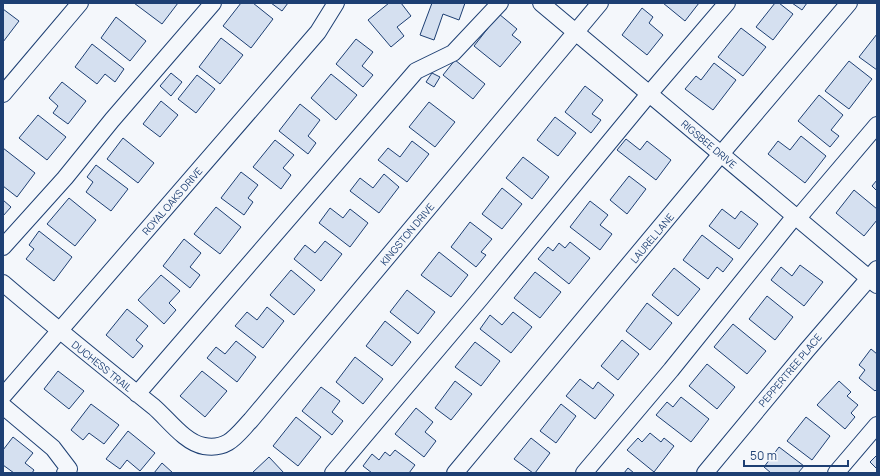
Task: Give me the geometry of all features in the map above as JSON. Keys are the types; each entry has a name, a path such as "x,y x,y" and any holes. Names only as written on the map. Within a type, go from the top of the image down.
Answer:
{"street":[{"path":"3,94 80,3"},
{"path":"3,247 65,178 112,120 214,3"},
{"name":"ROYAL OAKS DRIVE","path":"3,396 318,32 336,3"},
{"path":"137,394 249,267 416,72 453,53 500,3"},
{"name":"RIGSBEE DRIVE","path":"541,3 797,217 874,277"},
{"name":"KINGSTON DRIVE","path":"202,446 217,447 233,440 600,3"},
{"path":"333,473 727,3"},
{"name":"LAUREL LANE","path":"455,473 849,3"},
{"path":"584,473 797,217 877,125"},
{"name":"PEPPERTREE PLACE","path":"705,473 807,350 874,277"},
{"name":"DUCHESS TRAIL","path":"3,283 59,331 156,409 183,435 202,446"},
{"path":"3,406 53,448 70,472"},
{"path":"836,473 877,425"}],"building":[{"path":"134,3 178,3 162,24"},
{"path":"241,3 253,3 273,19 251,48 223,26"},
{"path":"271,3 288,3 282,11"},
{"path":"389,3 401,3 411,16 397,27 404,36 391,47 368,20"},
{"path":"432,3 465,3 459,20 443,14 434,40 420,35"},
{"path":"663,3 699,3 685,21"},
{"path":"775,3 779,3 793,14 773,40 756,27"},
{"path":"792,3 807,3 802,10"},
{"path":"642,8 653,17 649,23 663,35 647,55 622,35"},
{"path":"3,9 19,21 3,42"},
{"path":"499,14 517,29 512,35 521,42 500,67 474,46"},
{"path":"116,17 146,41 130,61 101,38"},
{"path":"741,28 766,47 743,76 718,57"},
{"path":"877,34 877,70 859,57"},
{"path":"221,38 243,55 220,84 199,67"},
{"path":"356,39 373,52 362,66 373,75 363,87 336,64"},
{"path":"92,44 124,69 115,82 105,74 97,84 75,67"},
{"path":"455,60 485,84 473,99 443,75"},
{"path":"849,61 872,79 849,109 825,91"},
{"path":"714,63 736,80 713,110 685,89 696,76 701,80"},
{"path":"171,73 182,82 171,96 160,86"},
{"path":"432,73 440,77 434,87 426,82"},
{"path":"331,74 357,95 336,120 311,98"},
{"path":"197,75 215,89 196,113 178,99"},
{"path":"62,82 86,101 68,124 53,113 58,106 49,98"},
{"path":"585,86 603,100 592,114 601,120 591,133 565,112"},
{"path":"819,95 843,115 831,130 839,136 830,147 798,121"},
{"path":"161,101 178,115 160,137 143,124"},
{"path":"429,102 455,122 435,147 409,127"},
{"path":"300,104 320,120 308,136 316,143 308,154 279,131"},
{"path":"38,115 66,137 47,160 19,138"},
{"path":"555,117 576,133 558,156 537,140"},
{"path":"801,136 826,156 805,183 768,154 778,141 790,150"},
{"path":"123,138 154,163 138,183 107,159"},
{"path":"626,139 640,150 647,141 671,160 656,180 617,150"},
{"path":"275,140 294,155 283,168 291,175 281,189 253,167"},
{"path":"412,141 429,154 407,182 378,160 388,148 400,157"},
{"path":"3,148 35,173 17,197 3,186"},
{"path":"523,157 549,177 532,199 506,178"},
{"path":"96,165 128,189 111,211 86,192 93,182 87,177"},
{"path":"241,172 258,185 248,198 253,202 244,215 221,198"},
{"path":"384,174 399,187 379,213 350,191 360,178 373,188"},
{"path":"629,176 646,189 627,214 610,200"},
{"path":"877,180 877,191 872,186"},
{"path":"502,188 522,204 502,229 482,214"},
{"path":"854,190 877,209 877,220 864,236 836,213"},
{"path":"69,198 96,220 75,246 47,224"},
{"path":"3,200 11,207 3,216"},
{"path":"590,201 608,215 600,225 612,234 600,250 570,227"},
{"path":"216,207 241,227 220,254 194,234"},
{"path":"330,208 343,218 350,209 368,223 350,247 319,223"},
{"path":"722,209 735,219 741,211 758,224 739,249 709,226"},
{"path":"470,222 492,239 481,252 486,255 476,267 451,247"},
{"path":"39,231 72,257 54,281 26,259 34,249 29,245"},
{"path":"702,235 733,259 723,272 717,267 708,279 683,260"},
{"path":"184,239 201,253 190,267 200,275 190,288 163,266"},
{"path":"325,241 342,254 321,281 294,259 305,245 315,253"},
{"path":"570,242 590,258 569,284 538,259 548,247 553,251 559,243 565,248"},
{"path":"439,252 468,275 451,297 421,275"},
{"path":"800,265 823,282 804,306 771,280 781,267 792,276"},
{"path":"674,268 700,289 678,316 652,295"},
{"path":"291,270 315,290 294,315 270,295"},
{"path":"535,272 561,292 540,318 514,298"},
{"path":"161,275 180,291 169,303 176,310 164,324 138,300"},
{"path":"407,290 435,312 418,334 390,312"},
{"path":"767,296 793,317 775,340 749,319"},
{"path":"647,303 672,323 650,350 626,331"},
{"path":"267,307 284,321 263,348 235,326 247,312 257,320"},
{"path":"127,309 148,326 136,340 143,346 133,358 106,335"},
{"path":"513,312 532,327 511,353 480,329 490,315 502,325"},
{"path":"385,321 411,342 392,366 366,346"},
{"path":"733,324 766,351 747,374 714,347"},
{"path":"622,340 639,354 618,380 601,366"},
{"path":"236,341 256,357 237,382 207,358 216,347 225,354"},
{"path":"475,342 500,361 481,386 455,367"},
{"path":"871,349 877,354 877,389 875,391 859,378 865,370 859,365"},
{"path":"355,357 383,379 363,404 336,382"},
{"path":"707,364 735,387 717,409 689,386"},
{"path":"58,371 84,391 69,409 44,389"},
{"path":"202,371 227,391 205,417 180,396"},
{"path":"580,379 593,389 598,382 614,395 595,419 566,396"},
{"path":"455,381 472,394 451,420 435,408"},
{"path":"839,381 851,392 847,396 858,405 851,413 855,417 845,429 817,405"},
{"path":"321,387 340,401 332,412 343,421 332,435 302,411"},
{"path":"681,397 709,419 691,442 656,415 667,402 673,407"},
{"path":"91,404 119,425 104,444 89,433 83,440 71,430"},
{"path":"561,404 576,416 556,443 540,431"},
{"path":"416,408 433,422 425,432 436,441 424,457 395,434"},
{"path":"296,417 321,437 298,466 273,446"},
{"path":"806,417 830,436 812,460 787,441"},
{"path":"128,431 155,453 140,471 127,460 120,469 106,459"},
{"path":"650,433 661,442 664,438 674,446 654,472 627,450 638,438 642,442"},
{"path":"13,437 33,453 25,463 34,470 32,473 14,473 3,465 3,450"},
{"path":"531,438 550,453 535,473 514,459"},
{"path":"779,447 804,466 798,473 771,473 764,467"},
{"path":"395,450 415,465 409,473 372,473 363,466 372,454 379,460 385,452 390,456"},
{"path":"877,455 877,469 870,462"},
{"path":"269,457 284,473 252,473"},
{"path":"162,463 173,473 154,473"},
{"path":"628,468 634,473 624,473"}]}
